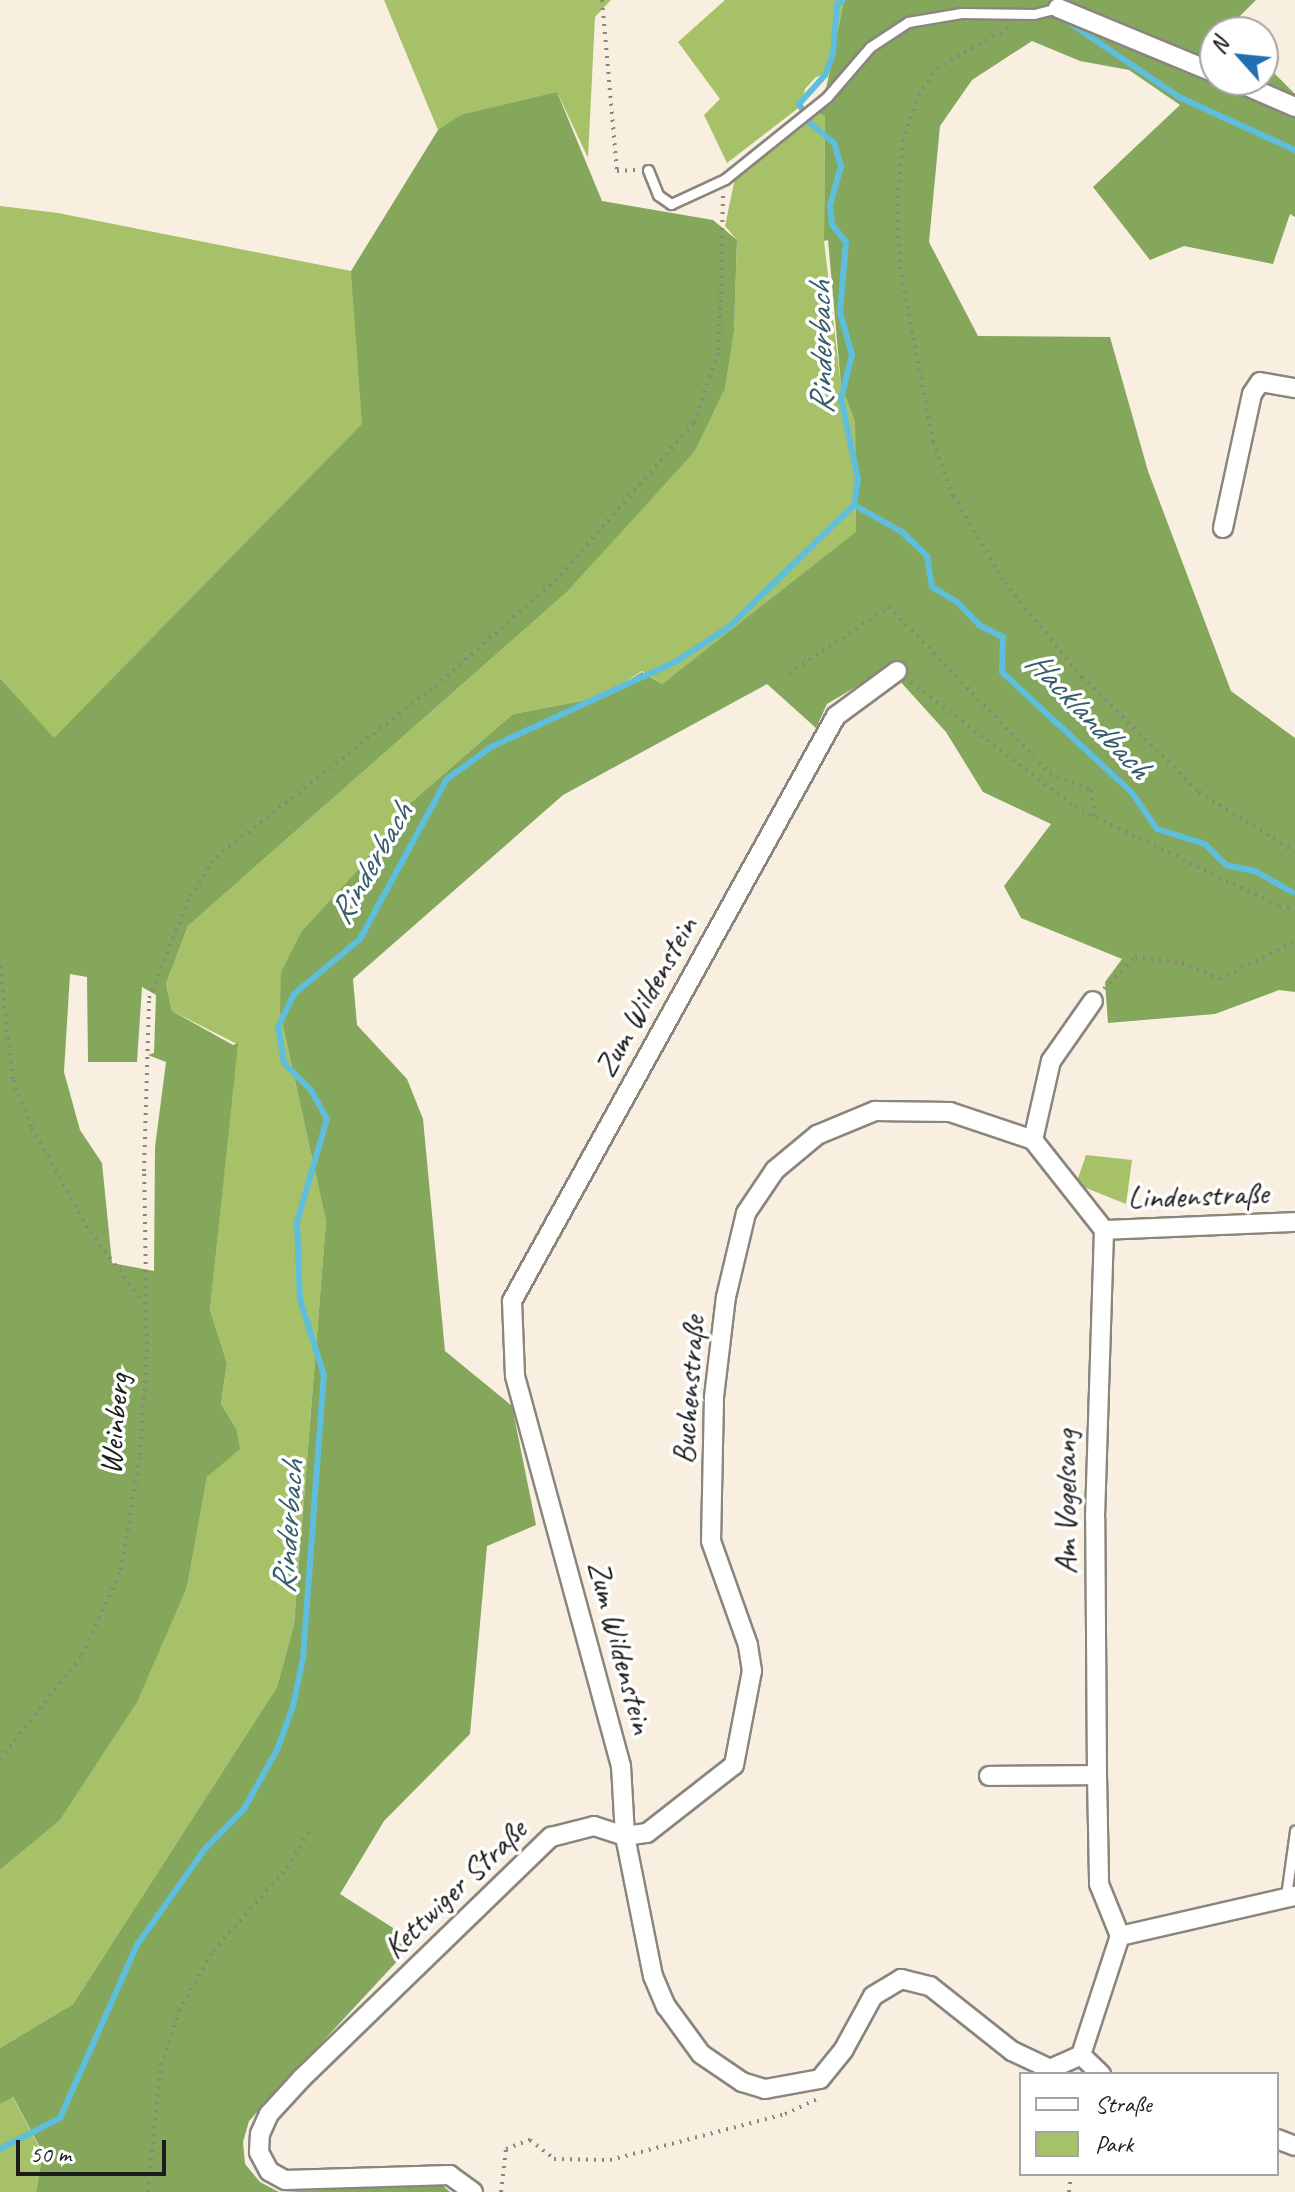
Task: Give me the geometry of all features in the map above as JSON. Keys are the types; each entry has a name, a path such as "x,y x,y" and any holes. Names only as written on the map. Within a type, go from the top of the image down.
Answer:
{"street":[{"path":"1058,8 1199,66"},
{"path":"1270,96 1295,107"},
{"path":"1223,528 1252,394 1260,382 1295,388"},
{"name":"Zum Wildenstein","path":"625,1836 621,1766 515,1376 512,1301 836,716 897,671"},
{"path":"1093,1001 1051,1061 1033,1140 1104,1230"},
{"name":"Buchenstraße","path":"625,1836 647,1833 720,1779 740,1751 752,1671 748,1645 711,1541 714,1397 726,1297 746,1213 775,1170 817,1135 875,1111 950,1112 1033,1140"},
{"name":"Lindenstraße","path":"1104,1230 1295,1222"},
{"name":"Am Vogelsang","path":"1104,1230 1095,1517 1099,1884 1120,1936"},
{"path":"989,1776 1097,1775"},
{"name":"Kettwiger Straße","path":"473,2192 450,2175 285,2180 264,2161 260,2134 269,2114 302,2078 551,1837 594,1826 625,1836"},
{"path":"625,1836 653,1976 666,2006 701,2054 742,2082 765,2089 820,2079 844,2049 873,1996 901,1979 930,1986 1031,2065 1050,2069 1081,2055 1120,1936 1290,1896"},
{"path":"1081,2055 1099,2072"}],"lane":[{"path":"648,170 658,195 671,204 725,179 841,84 870,47 908,22 961,13 1034,14 1058,8"},
{"path":"1290,1896 1295,1831"}],"path":[{"path":"602,0 617,171 648,170"},
{"path":"1034,14 938,67 919,94 903,140 897,204 900,267 933,442 953,496 1005,583 1082,677 1199,792 1295,852"},
{"name":"Weinberg","path":"0,1759 82,1655 114,1594 140,1455 149,998 190,896 216,857 435,686 555,581 694,423 719,350 725,179"},
{"path":"789,673 889,607 1050,773 1091,790 1095,817"},
{"path":"897,671 1034,777 1095,817 1279,906 1295,909"},
{"path":"1093,1001 1135,957 1182,963 1220,979 1295,941"},
{"path":"0,966 13,1080 32,1128 90,1232 145,1305"},
{"path":"148,2192 161,2065 179,2011 213,1951 287,1868 310,1830"},
{"path":"501,2192 506,2149 530,2140 554,2159 610,2160 785,2114 813,2104 828,2090"}],"green space":[{"path":"384,0 611,0 595,17 588,158 557,92 438,130"},
{"path":"725,0 844,0 829,73 816,77 805,89 801,106 727,163 704,115 720,99 678,42"},
{"path":"844,0 1256,0 1240,16 1199,16 1199,96 1279,96 1279,78 1295,94 1295,217 1290,214 1273,264 1184,246 1150,260 1093,187 1180,105 1129,70 1080,61 1032,41 972,80 940,126 929,242 978,336 1110,337 1148,471 1231,691 1295,738 1295,992 1279,990 1215,1014 1108,1023 1105,982 1122,959 1021,918 1004,886 1051,824 983,792 946,732 888,668 827,704 816,728 767,684 563,795 353,979 357,1025 407,1079 423,1119 445,1351 512,1406 536,1525 487,1546 470,1734 384,1821 340,1894 415,1942 249,2121 243,2142 245,2164 260,2182 279,2192 36,2192 43,2153 13,2097 0,2104 0,2048 73,2004 277,1687 294,1624 326,1221 280,1013 281,972 302,931 359,869 400,812 513,714 602,697 642,672 662,684 856,532 855,422 841,385 828,240 824,241 825,116 816,111 826,89"},
{"path":"557,92 602,201 713,220 737,240 734,332 725,389 694,452 567,592 188,926 166,984 172,1011 233,1045 238,1043 210,1310 227,1363 221,1404 236,1428 240,1449 207,1477 187,1587 137,1702 59,1821 0,1870 0,678 54,738 362,424 351,271 438,130 461,115","holes":["70,974 87,977 88,1062 137,1062 142,987 156,995 154,1053 148,1055 166,1062 155,1147 154,1271 112,1263 102,1163 80,1130 64,1072"]},
{"path":"816,111 825,115 824,241 841,385 855,422 856,533 662,684 642,671 602,697 513,714 400,812 359,869 280,1013 326,1221 294,1624 277,1687 73,2004 0,2048 0,1870 59,1821 187,1587 207,1477 235,1451 236,1428 221,1404 227,1363 210,1310 237,1044 172,1011 166,984 188,926 567,592 693,452 725,389 734,332 737,240 725,226 735,178"},
{"path":"0,206 58,213 351,271 353,277 363,424 54,739 0,678"},
{"path":"1086,1155 1132,1160 1126,1204 1076,1184"},
{"path":"12,2096 43,2154 36,2192 0,2192 0,2104"},
{"path":"441,2184 450,2192 279,2192"}],"waterway":[{"name":"Rinderbach","path":"0,2149 60,2118 137,1945 204,1850 244,1809 277,1750 293,1706 303,1658 324,1375 300,1300 297,1222 327,1119 311,1090 284,1063 278,1027 294,994 360,939 447,779 491,747 677,661 729,627 854,505 858,479 841,399 852,355 840,312 846,242 832,225 830,205 841,166 834,143 811,124 799,104 825,75 833,54 837,4 843,0"},
{"path":"1064,19 1179,97 1295,150"},
{"name":"Hacklandbach","path":"854,505 902,532 927,556 932,587 957,602 979,625 1003,637 1002,672 1132,793 1157,829 1205,844 1226,865 1255,871 1292,892"}]}
